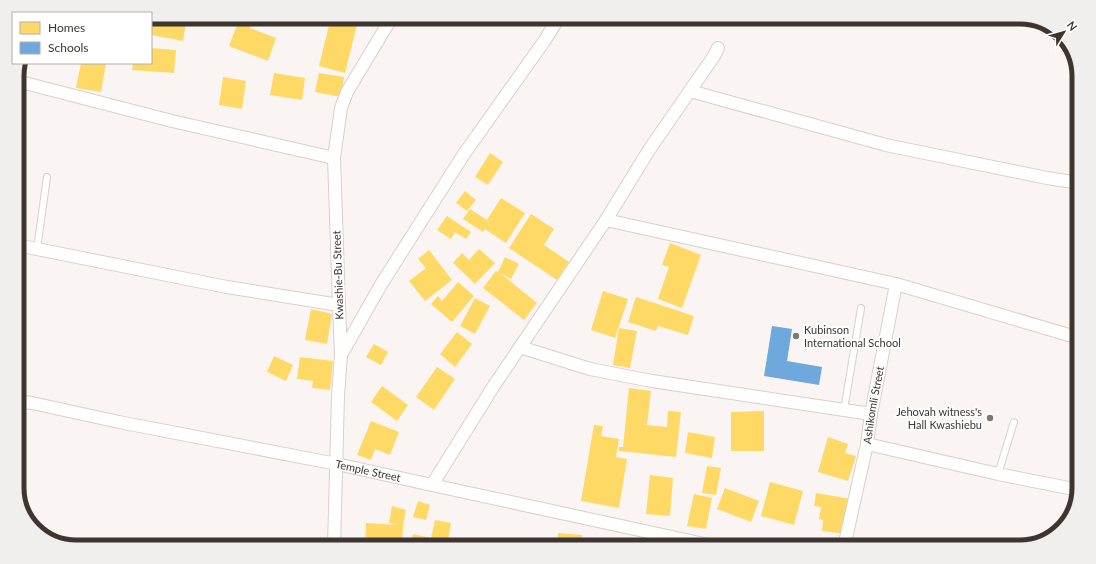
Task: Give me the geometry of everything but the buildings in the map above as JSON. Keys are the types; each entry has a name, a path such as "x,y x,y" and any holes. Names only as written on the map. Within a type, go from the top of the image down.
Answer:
{"street":[{"name":"Kwashie-Bu Street","path":"334,540 338,396 341,355 334,158 341,108 347,92 388,24"},
{"path":"341,355 382,282 464,154 555,24"},
{"path":"432,486 493,387 606,220 649,150 718,48"},
{"path":"24,83 172,121 334,158"},
{"path":"690,91 886,145 1072,182"},
{"path":"606,220 896,284 1072,336"},
{"path":"24,246 227,287 338,304"},
{"name":"Ashikomli Street","path":"846,540 867,444 871,414 896,284"},
{"path":"520,347 590,369 645,380 871,414"},
{"name":"Temple Street","path":"24,402 119,422 337,464 432,486 685,540"},
{"path":"867,444 998,474 1072,489"}],"lane":[{"path":"37,249 48,178"},
{"path":"844,410 861,308"},
{"path":"998,474 1014,422"}],"place":[{"name":"Kubinson International School","path":"796,336"},
{"name":"Jehovah witness's Hall Kwashiebu","path":"990,418"}]}
